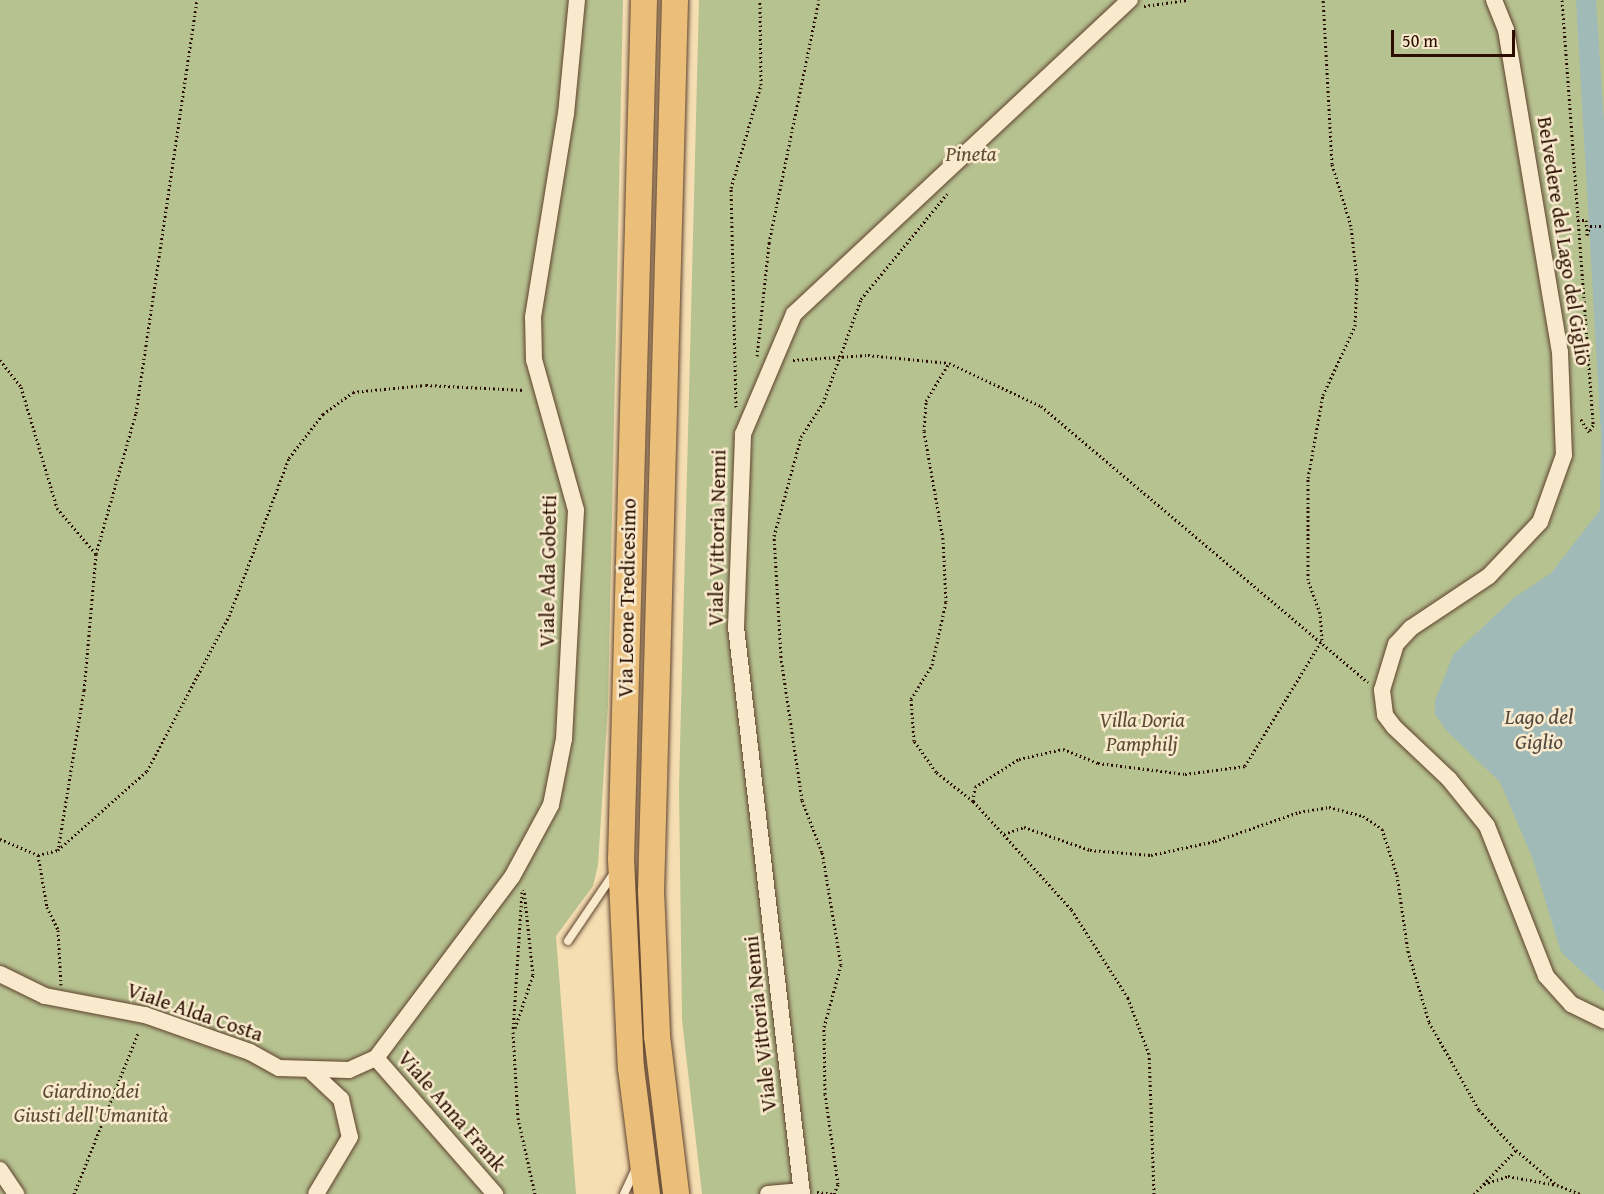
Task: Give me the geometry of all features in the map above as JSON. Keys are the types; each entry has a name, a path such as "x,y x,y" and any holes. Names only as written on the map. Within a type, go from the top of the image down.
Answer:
{"main road":[{"name":"Via Leone Tredicesimo","path":"644,0 621,859 625,985 641,1157 648,1194"},
{"name":"Via Leone Tredicesimo","path":"675,0 651,891 657,1036 676,1194"}],"street":[{"name":"Viale Ada Gobetti","path":"376,1058 520,864 558,779 572,602 576,510 570,476 542,391 533,317 566,114 577,0"},
{"name":"Belvedere del Lago del Giglio","path":"1494,0 1506,30 1521,113 1567,420 1564,455 1540,522 1489,576 1411,628 1396,644 1382,690 1385,715 1394,727 1449,778 1487,826 1546,976 1571,1004 1604,1020"},
{"name":"Viale Vittoria Nenni","path":"802,1193 736,627 743,434 763,368 794,314 952,163 1127,4"},
{"name":"Viale Alda Costa","path":"0,974 62,998 145,1016 250,1052 279,1068 312,1072 350,1070 376,1058"},
{"name":"Viale Anna Frank","path":"376,1058 495,1194"},
{"path":"312,1072 341,1099 350,1137 316,1194"},
{"path":"0,1170 16,1194"},
{"path":"768,1194 802,1193"}],"lane":[{"path":"568,941 621,859"},
{"path":"624,1194 641,1157"}],"path":[{"path":"58,850 84,690 96,554 136,412 197,0"},
{"path":"737,415 731,188 761,85 760,0"},
{"path":"819,0 769,243 763,368 804,356 949,363 1041,406 1258,593 1322,640 1357,676 1382,690"},
{"path":"1127,4 1187,0"},
{"path":"972,801 975,787 1019,759 1063,749 1098,763 1185,774 1245,766 1322,640 1320,613 1308,580 1308,478 1323,395 1355,326 1357,279 1351,226 1332,164 1323,0"},
{"path":"1562,0 1592,429 1584,432 1581,418 1567,420"},
{"path":"802,1193 834,1194 838,1184 825,1094 824,1027 841,965 822,852 802,800 781,657 774,536 801,437 841,358 861,299 944,202 952,163"},
{"path":"1578,220 1586,220 1587,234 1590,226 1604,226"},
{"path":"0,360 21,387 57,508 96,554"},
{"path":"949,363 926,401 924,431 943,539 943,630 932,665 910,699 914,741 936,772 972,801 1004,834 1103,953 1140,1025 1149,1054 1154,1194"},
{"path":"0,839 38,855 58,850 147,771 229,616 289,458 323,414 353,392 395,388 542,391"},
{"path":"1004,834 1024,828 1090,850 1151,855 1215,841 1299,812 1329,807 1363,816 1382,829 1397,875 1408,951 1429,1022 1479,1110 1516,1150 1557,1185"},
{"path":"38,855 47,907 58,930 62,998"},
{"path":"520,864 523,888 513,1032 518,1118 535,1194"},
{"path":"513,1032 533,975 530,908 523,888"},
{"path":"74,1194 145,1016"},
{"path":"1474,1194 1516,1150"},
{"path":"1483,1185 1508,1176 1557,1185 1581,1194"}],"green space":[{"name":"Giardino dei Giusti dell'Umanità","path":"0,0 623,0 608,705 598,865 593,886 556,936 576,1194 0,1194"},
{"name":"Villa Doria Pamphilj","path":"699,0 1604,0 1604,1194 702,1194 682,1020 679,787"}],"water":[{"name":"Lago del Giglio","path":"1576,0 1596,0 1604,122 1604,992 1561,952 1532,857 1500,782 1447,731 1435,714 1435,701 1453,655 1515,597 1551,573 1600,510 1601,434"}],"park label":[{"name":"Pineta","path":"971,154"}]}
